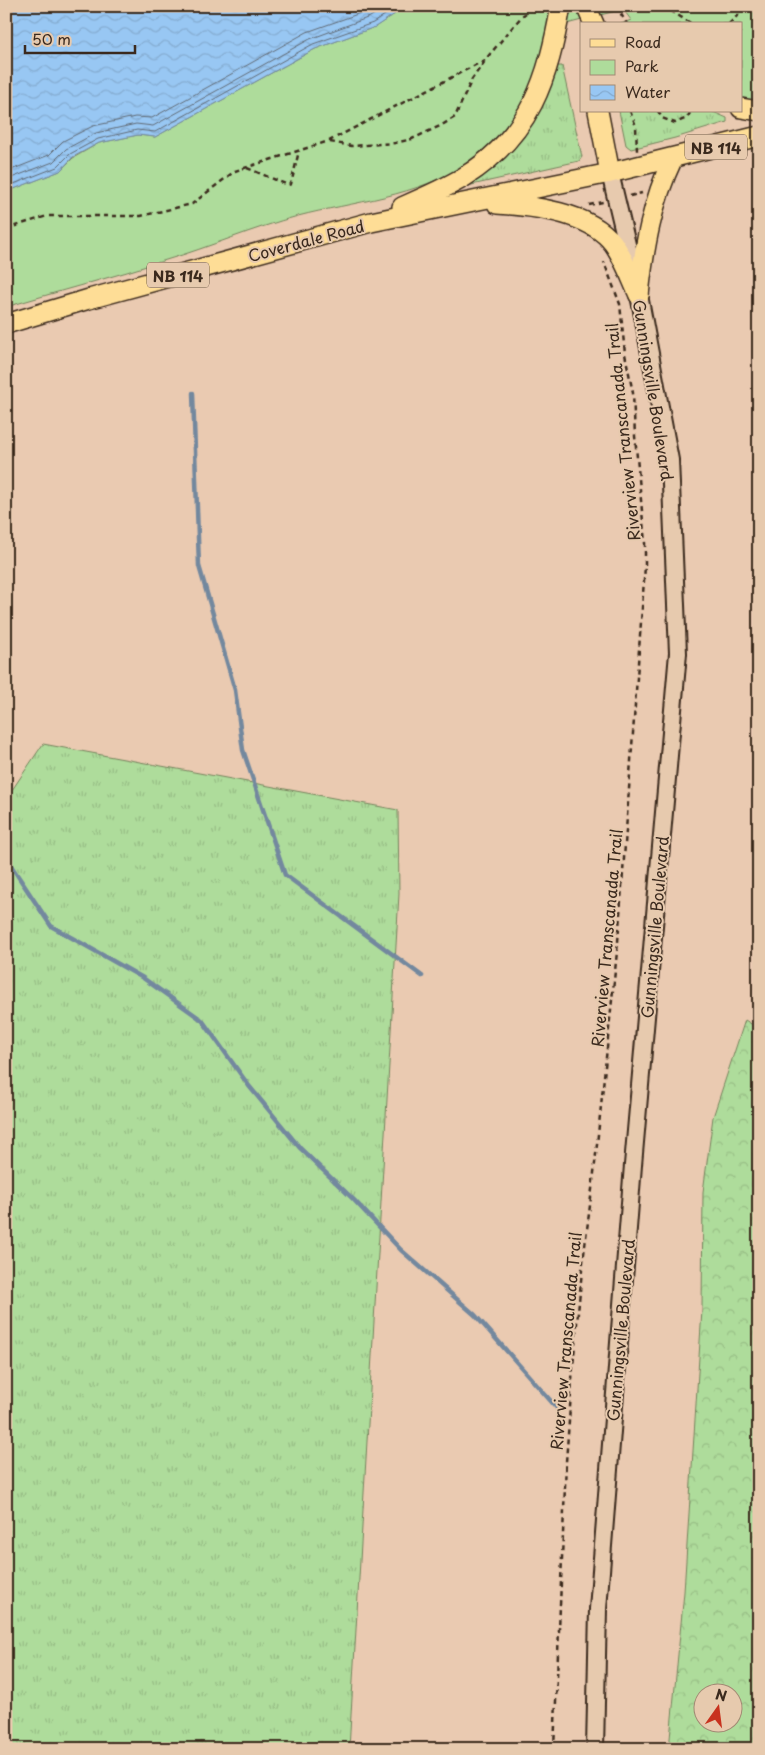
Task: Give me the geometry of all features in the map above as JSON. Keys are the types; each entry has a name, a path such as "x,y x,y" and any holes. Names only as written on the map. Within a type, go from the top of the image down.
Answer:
{"main road":[{"path":"371,222 464,177 500,148 517,129 533,105 545,79 556,37 561,6"},
{"path":"577,6 581,22"},
{"path":"586,6 593,22"},
{"path":"742,108 759,111"},
{"name":"Gunningsville Boulevard","path":"596,1749 598,1609 632,1175 678,653 670,460 639,295 610,173 598,112"},
{"name":"NB 114","path":"610,173 759,136"},
{"path":"639,295 649,223 660,188 673,158"},
{"name":"Coverdale Road","path":"6,324 89,299 371,222 610,173"},
{"path":"471,202 524,205 552,211 580,220 601,231 618,250 639,295"}],"path":[{"path":"329,142 352,146 395,143 412,139 455,117 472,79 485,60 522,16 535,6"},
{"path":"616,6 625,22"},
{"path":"664,6 689,22"},
{"path":"731,22 738,14 756,6"},
{"path":"6,229 47,216 141,216 192,204 235,171 329,142 485,60"},
{"path":"659,112 662,118 675,124 687,118 690,112"},
{"path":"246,168 288,185 291,184 299,151"},
{"path":"580,220 587,206 645,193"},
{"name":"Riverview Transcanada Trail","path":"554,1749 566,1462 573,1366 618,942 645,566 645,543 633,393 620,304 603,260"}],"green space":[{"path":"407,6 759,6 759,101 742,99 742,22 626,22 631,20 623,9 548,29 530,87 510,122 483,151 448,175 428,184 385,197 281,221 182,255 6,307 6,192 60,171 73,158 99,143 138,135 155,137 315,49 375,27"},
{"path":"558,66 562,66 582,157 579,161 467,186 536,115"},
{"path":"619,112 713,112 727,118 727,122 675,138 631,149 626,145"},
{"path":"43,744 398,810 399,894 349,1749 6,1749 6,799"},
{"path":"745,1020 759,1029 759,1086 755,1113 752,1186 759,1197 759,1749 669,1749 684,1592 702,1310 703,1192 713,1117"}],"water":[{"path":"6,6 407,6 375,27 315,49 155,137 138,135 99,143 73,157 60,171 6,192"}],"waterway":[{"path":"193,393 199,566 235,690 243,750 285,875 422,976"},
{"path":"6,858 51,926 143,978 202,1020 249,1086 300,1148 354,1200 401,1250 475,1315 557,1408"}]}
